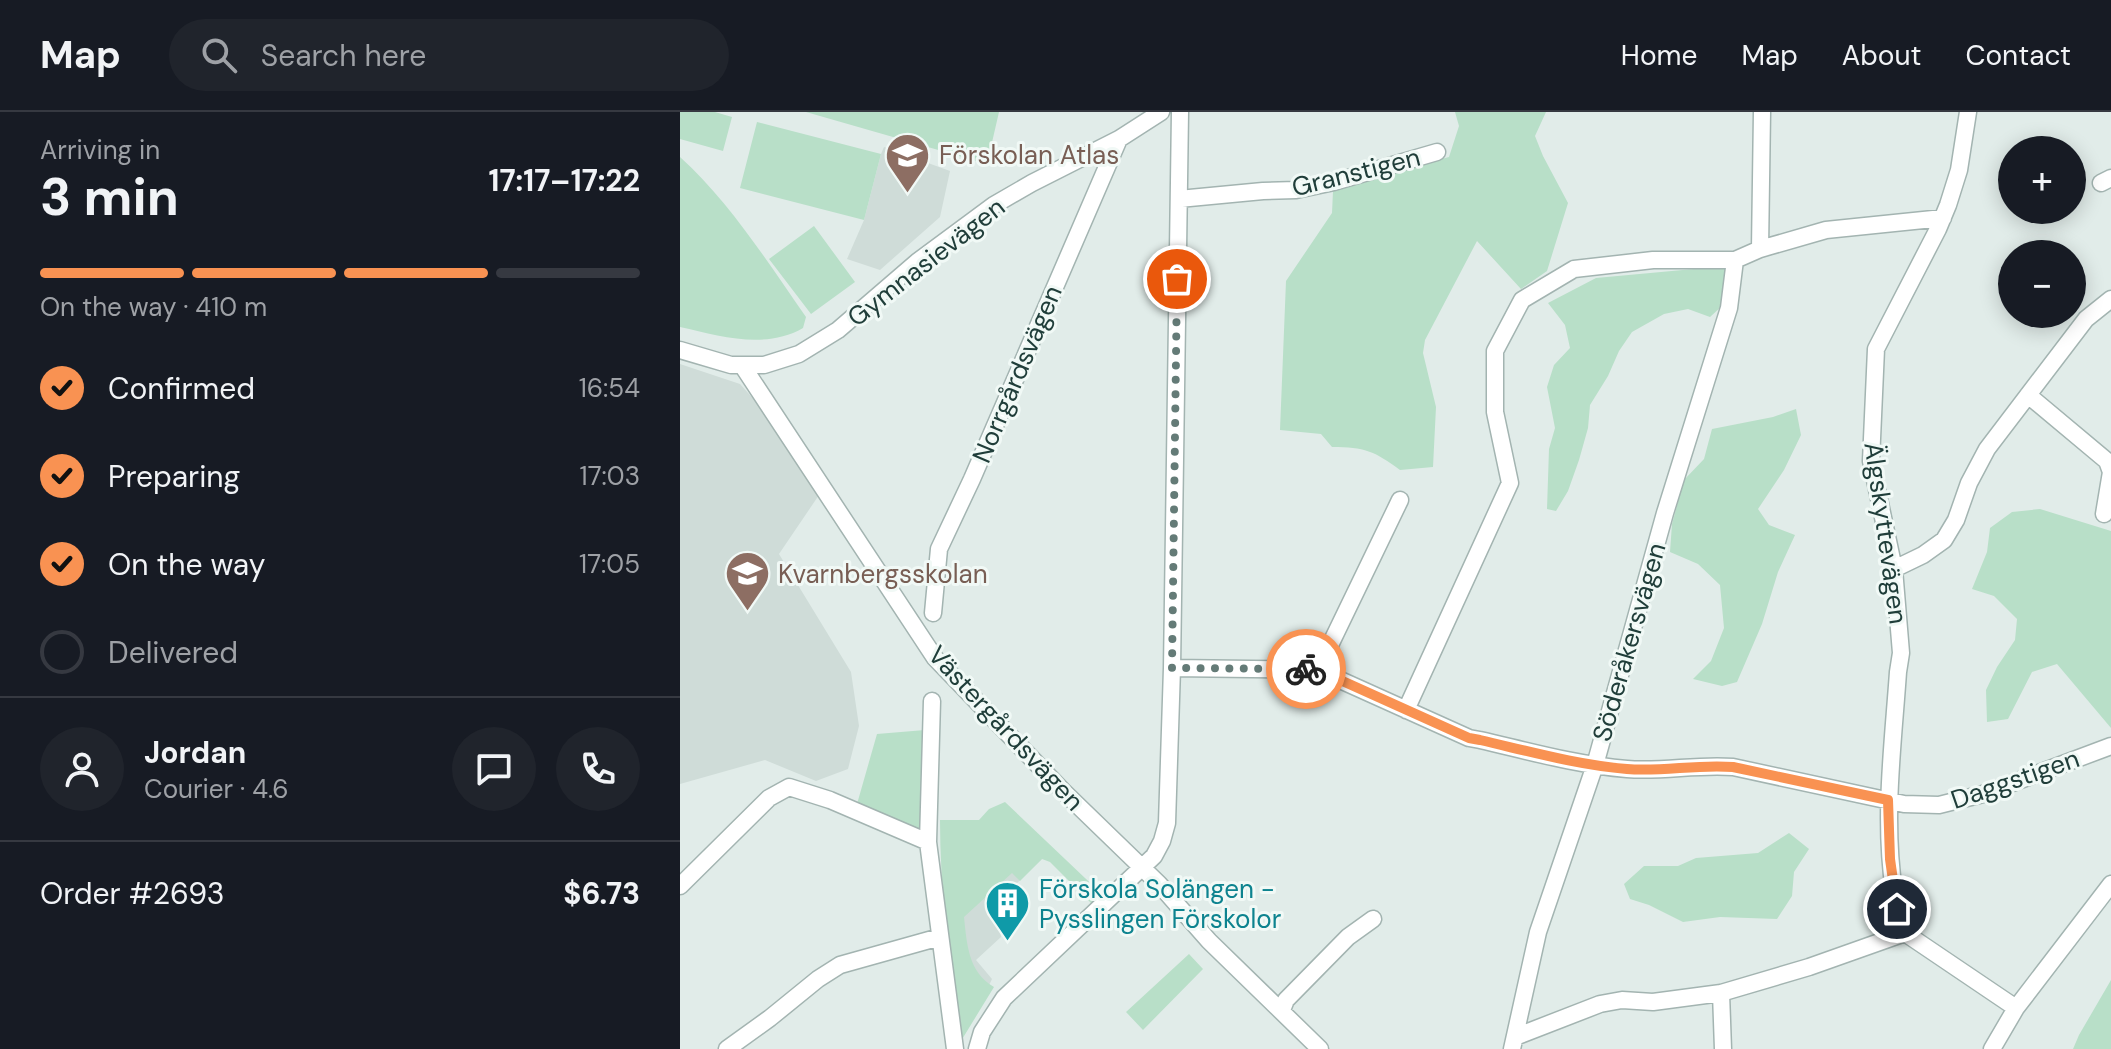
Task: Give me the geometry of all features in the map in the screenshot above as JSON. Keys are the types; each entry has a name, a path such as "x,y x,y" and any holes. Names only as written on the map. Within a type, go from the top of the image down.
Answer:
{"street":[{"name":"Gymnasievägen","path":"680,350 731,365 764,365 799,354 861,312 917,262 994,205 1119,139 1161,112"},
{"path":"977,1049 982,1032 1004,998 1142,868 1157,850 1167,823 1180,112"},
{"path":"1760,249 1762,112"},
{"name":"Älgskyttevägen","path":"1905,933 1900,923 1890,859 1888,800 1901,653 1894,569 1871,461 1876,349 1943,218 1959,170 1968,112"},
{"name":"Norrgårdsvägen","path":"933,613 939,549 1119,139"},
{"name":"Granstigen","path":"1179,199 1296,190 1437,152"},
{"path":"1406,710 1510,483 1495,412 1495,351 1522,300 1574,269 1653,260 1735,260 1760,249 1826,230 1943,218"},
{"name":"Söderåkersvägen","path":"1513,1043 1538,932 1595,765 1665,513 1729,308 1735,260"},
{"path":"1894,569 1923,555 1944,540 1987,449 2086,319 2111,299"},
{"name":"Västergårdsvägen","path":"742,365 935,658 1064,792 1159,884 1209,941 1320,1049"},
{"path":"2028,395 2107,461 2111,472 2104,514"},
{"path":"1318,670 1400,500"},
{"name":"Daggstigen","path":"1172,668 1318,670 1469,738 1595,765 1653,770 1708,765 1733,767 1904,804 1939,805 1983,794 2111,746"},
{"path":"932,701 928,842 955,1049"},
{"path":"680,886 769,798 789,787 830,800 928,842"},
{"path":"1992,1049 2016,1008 2111,884"},
{"path":"1282,1010 1286,1000 1348,937 1373,919"},
{"path":"1513,1043 1600,1004 1622,1000 1653,1002 1721,993 1809,967 1905,933 2016,1008"},
{"path":"727,1049 840,965 940,937"},
{"path":"1721,993 1723,1049"}],"shaded area":[{"name":"Förskolan Atlas","path":"884,147 950,171 940,217 880,270 847,259 864,220"},
{"name":"Kvarnbergsskolan","path":"680,364 740,384 758,404 819,495 779,554 851,672 859,726 848,769 816,781 765,760 680,784"},
{"path":"1042,859 1013,887 1025,900 999,923 1001,937 976,960 992,979 972,1021 942,866"}],"green space":[{"path":"680,112 715,112 732,117 723,151 680,139"},
{"path":"806,112 999,112 987,164"},
{"path":"1455,112 1546,112 1535,136 1568,203 1547,271 1521,289 1477,241 1425,340 1423,353 1436,407 1433,467 1400,470 1369,451 1332,447 1321,434 1280,430 1286,281 1332,213 1333,191 1449,157 1459,126"},
{"path":"757,122 881,154 864,220 740,188"},
{"path":"680,157 732,213 763,255 806,317 803,328 788,335 758,340 680,327"},
{"path":"814,226 855,282 811,314 769,259"},
{"path":"1726,266 1722,306 1710,317 1688,309 1664,314 1632,332 1590,405 1588,428 1568,491 1556,511 1547,509 1549,449 1555,428 1547,387 1554,365 1570,348 1565,325 1548,303 1596,278"},
{"path":"1796,409 1801,435 1784,470 1758,509 1769,525 1795,535 1778,572 1762,624 1737,682 1722,686 1693,679 1711,661 1724,628 1720,585 1698,564 1670,552 1672,524 1684,480 1704,459 1712,429 1773,417"},
{"path":"2040,509 2111,531 2111,728 2057,664 2032,672 2008,719 1987,722 1986,690 2015,640 2017,619 1994,596 1972,589 1987,552 1990,528 2012,512"},
{"path":"925,730 922,830 857,804 877,734"},
{"path":"1005,802 1105,897 1091,903 1050,862 1042,859 1020,881 1012,873 964,917 974,965 985,981 994,987 961,1041 944,903 940,820 979,820 989,809"},
{"path":"1789,833 1809,849 1794,872 1792,896 1777,919 1720,917 1683,922 1630,899 1624,884 1644,866 1678,866 1696,858 1758,853"},
{"path":"1189,954 1203,969 1143,1030 1126,1012"},
{"path":"2111,980 2111,1049 2073,1049 2079,1035"}],"way so far":[{"path":"1177,279 1172,668 1306,669"}],"place":[{"name":"Förskolan Atlas","path":"908,194"},
{"name":"Kvarnbergsskolan","path":"747,613"},
{"name":"Förskola Solängen - Pysslingen Förskolor","path":"1008,943"}],"route":[{"path":"1306,669 1318,670 1469,738 1628,769 1665,770 1708,765 1733,767 1888,800 1890,859 1897,909"}]}
